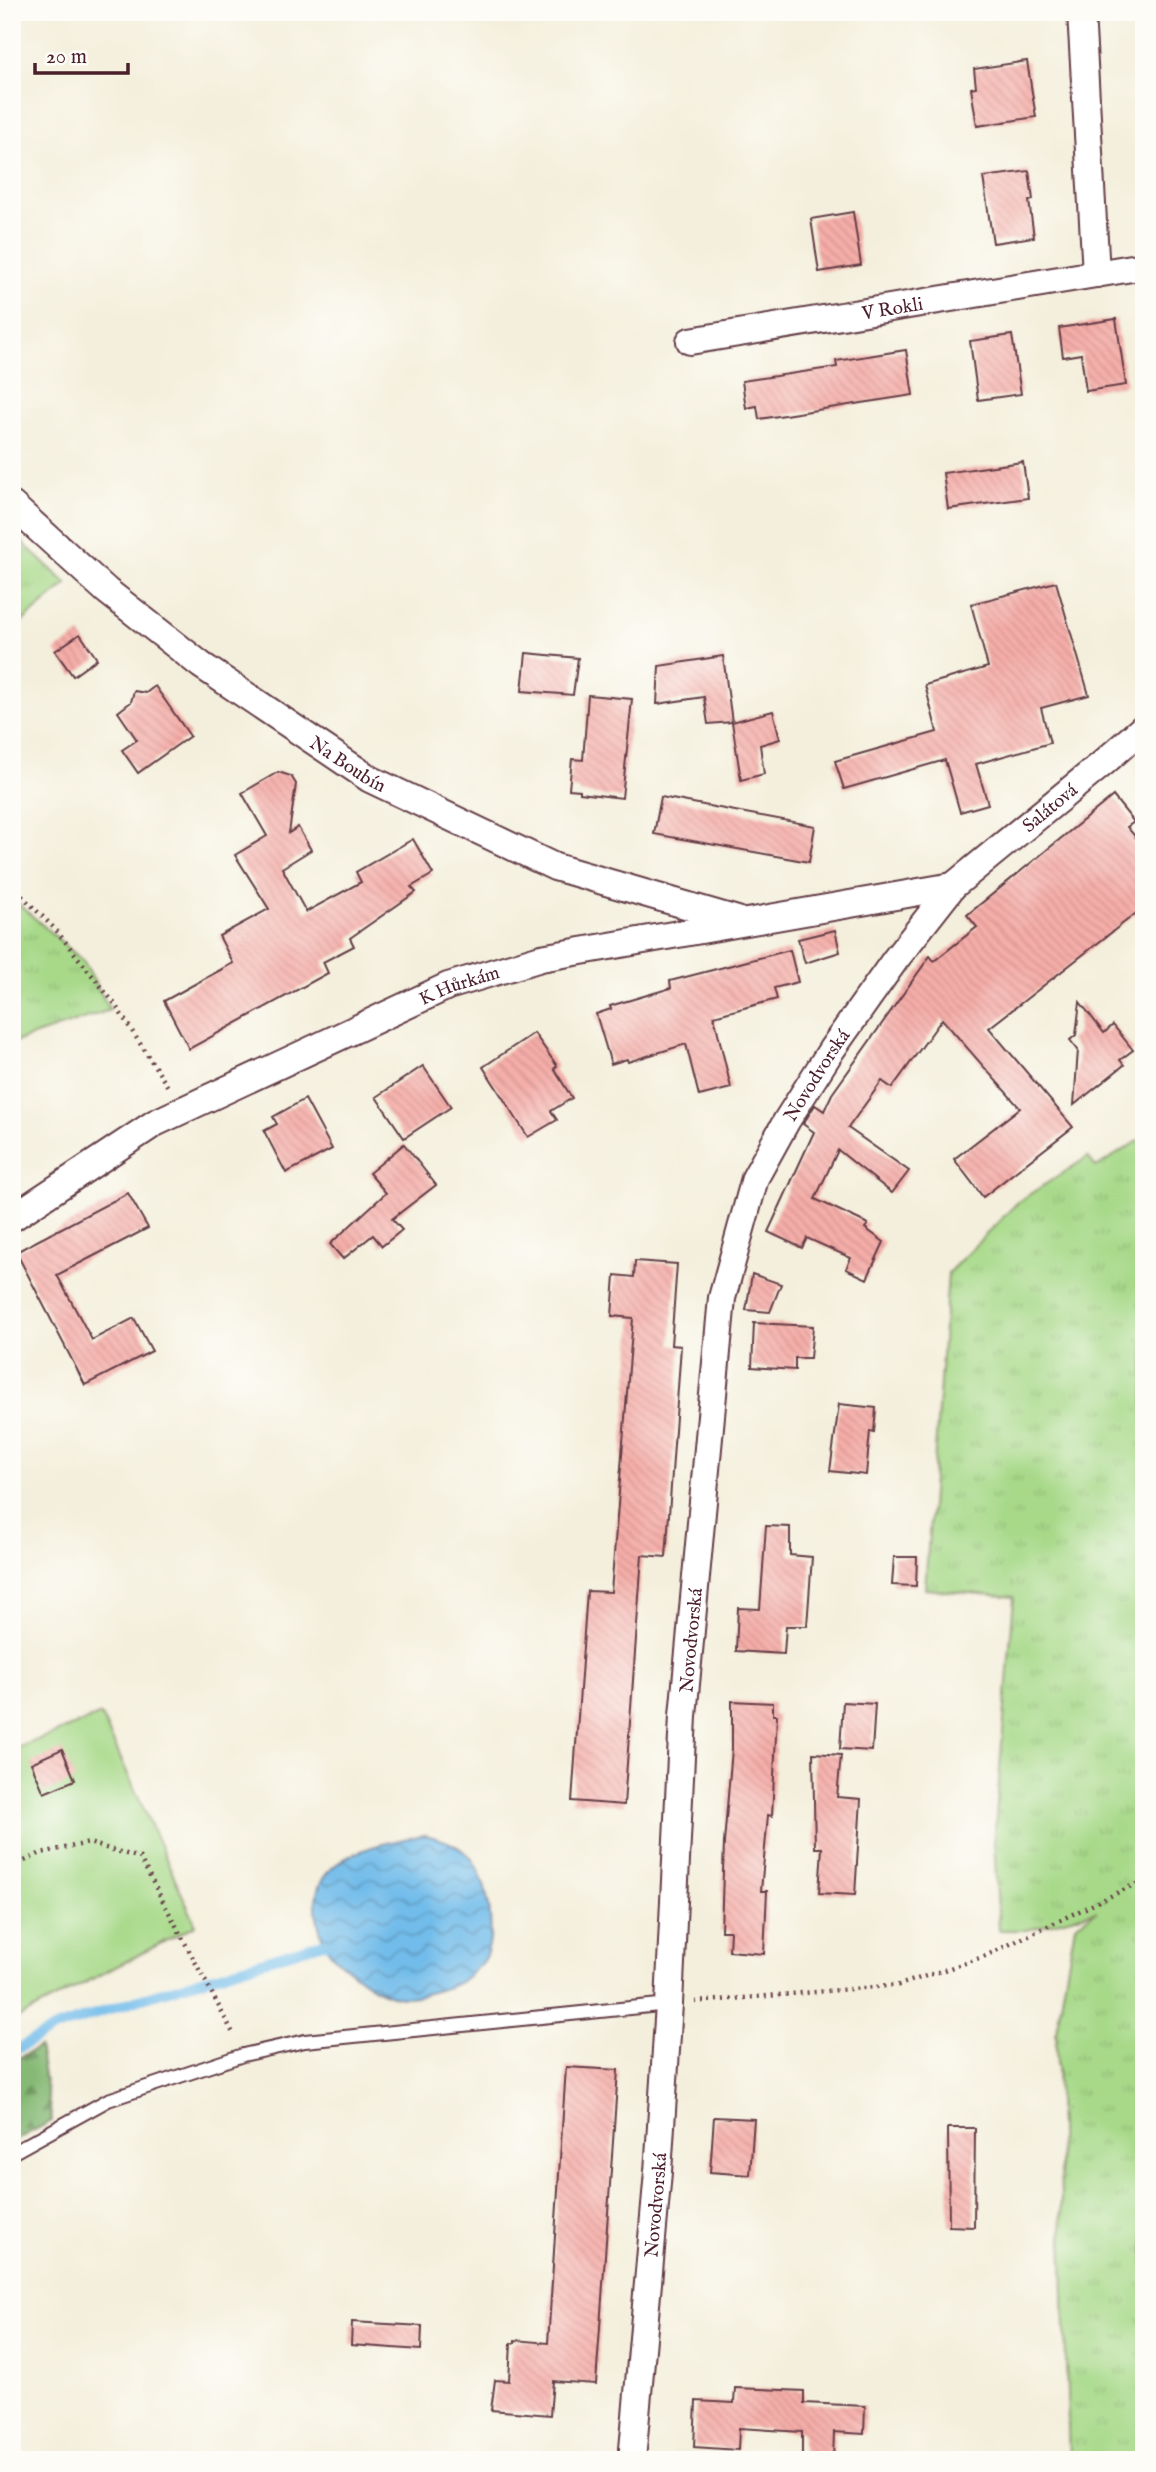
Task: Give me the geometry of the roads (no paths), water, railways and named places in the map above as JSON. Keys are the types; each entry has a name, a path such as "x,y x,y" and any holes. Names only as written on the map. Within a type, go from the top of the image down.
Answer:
{"street":[{"path":"1081,12 1096,274"},
{"name":"V Rokli","path":"690,341 1144,265"},
{"name":"Na Boubín","path":"12,505 107,590 201,665 370,779 555,867 741,922"},
{"name":"Salátová","path":"953,886 1144,727"},
{"name":"K Hůrkám","path":"12,1218 155,1123 448,986 541,958 953,886"},
{"name":"Novodvorská","path":"632,2460 658,2172 683,1716 722,1298 755,1178 787,1120 832,1049 895,960 953,886"}],"lane":[{"path":"12,2153 108,2101 243,2055 304,2041 669,2004"}],"water":[{"path":"425,1835 458,1847 475,1863 488,1903 489,1945 482,1962 460,1982 424,1994 396,1996 367,1983 331,1954 320,1930 316,1900 321,1882 332,1868 348,1857 386,1843"}],"waterway":[{"path":"12,2052 53,2029 136,2000 323,1943 335,1944"}]}
